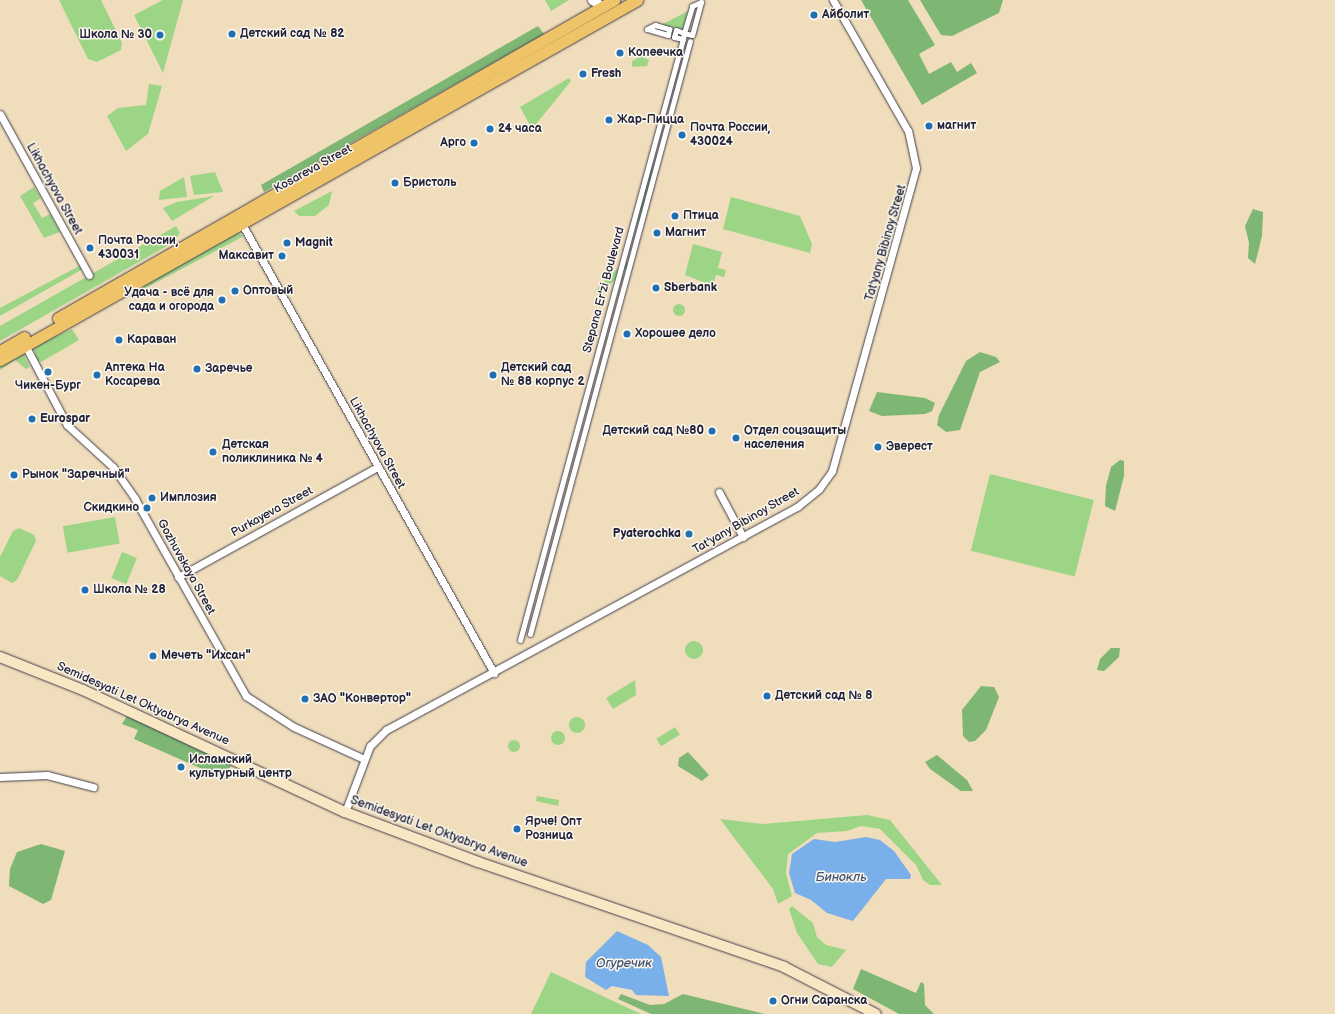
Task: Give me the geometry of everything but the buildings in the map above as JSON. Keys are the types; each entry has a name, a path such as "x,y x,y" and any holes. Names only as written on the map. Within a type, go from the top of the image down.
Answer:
{"main road":[{"name":"Kosareva Street","path":"0,360 614,0"},
{"name":"Kosareva Street","path":"0,351 637,0"},
{"path":"602,6 608,16"},
{"name":"Semidesyati Let Oktyabrya Avenue","path":"0,657 83,690 345,812 478,862 784,967 876,1014"}],"street":[{"path":"592,0 602,6"},
{"name":"Tat'yany Bibinoy Street","path":"345,812 364,759 375,739 386,730 494,673 743,536 810,497 832,471 915,179 916,155 908,131 833,0"},
{"name":"Stepana Er'zi Boulevard","path":"520,640 684,33 692,6 701,2 692,35 684,33"},
{"path":"683,39 674,36 676,30 684,33"},
{"name":"Stepana Er'zi Boulevard","path":"530,634 690,41"},
{"name":"Likhachyova Street","path":"0,114 89,275"},
{"name":"Likhachyova Street","path":"239,220 494,673"},
{"name":"Gozhuvskaya Street","path":"25,345 67,425 113,467 246,696 294,727 364,759"},
{"name":"Purkayeva Street","path":"178,577 377,466"},
{"path":"719,492 743,536"},
{"path":"0,777 47,775 92,788"}],"green space":[{"path":"59,0 101,0 122,43 121,50 97,62 88,59"},
{"path":"163,0 183,0 163,73 134,15"},
{"path":"545,0 569,0 551,11"},
{"path":"861,0 908,0 935,45 919,54 929,74 951,62 957,72 971,63 977,73 922,105"},
{"path":"920,0 1003,0 999,13 952,36 941,35"},
{"path":"688,11 683,30 661,25"},
{"path":"538,26 544,34 264,192 261,185"},
{"path":"641,56 649,60 647,66 632,67 632,61"},
{"path":"569,78 571,81 532,129 520,107"},
{"path":"149,84 162,86 148,134 126,151 107,116 118,108 146,105"},
{"path":"651,165 654,169 647,196 643,195"},
{"path":"215,172 223,192 194,195 190,176"},
{"path":"184,177 187,197 159,200 160,191"},
{"path":"34,187 41,198 33,203 42,218 50,214 60,232 44,238 20,196"},
{"path":"332,191 329,205 315,216 299,216 294,211"},
{"path":"214,196 172,221 163,208 177,202"},
{"path":"731,197 800,216 812,244 810,253 723,229"},
{"path":"642,198 646,199 639,222 636,221"},
{"path":"1253,209 1263,212 1262,236 1255,264 1248,258 1249,243 1245,226"},
{"path":"176,226 180,233 172,243 0,341 0,326"},
{"path":"237,232 244,236 140,291 135,289"},
{"path":"693,244 722,252 718,268 726,270 724,277 716,275 713,286 685,275"},
{"path":"625,261 629,265 600,295 595,291"},
{"path":"81,265 83,269 0,316 0,308"},
{"path":"681,304 684,305 684,315 677,316 674,315 673,308 674,305"},
{"path":"72,329 79,340 41,362 37,360 33,347"},
{"path":"980,352 996,357 1000,362 980,372 960,430 946,432 937,425 939,415 966,361"},
{"path":"23,353 30,367 26,369 15,360 0,370 0,366"},
{"path":"877,392 925,398 935,403 932,411 925,414 882,416 869,411"},
{"path":"1120,460 1124,461 1124,476 1115,511 1105,506 1106,486 1111,467"},
{"path":"990,474 1094,500 1075,577 971,551"},
{"path":"115,517 120,544 67,553 63,526"},
{"path":"19,528 34,535 36,541 17,580 12,583 0,576 0,557 13,531"},
{"path":"122,552 137,558 126,584 112,578"},
{"path":"694,641 700,644 703,650 700,656 694,659 688,656 685,650 688,644"},
{"path":"1111,648 1120,648 1119,657 1104,671 1097,670 1100,659"},
{"path":"635,680 636,695 613,709 606,698"},
{"path":"981,686 994,687 999,697 986,730 975,741 969,742 963,736 962,710"},
{"path":"128,714 231,765 225,779 134,739 138,730 122,724"},
{"path":"574,717 580,717 585,722 583,731 580,733 574,733 569,728 569,722"},
{"path":"675,727 680,735 661,746 656,739"},
{"path":"555,731 561,731 565,735 565,741 561,745 555,745 551,741 551,735"},
{"path":"512,740 516,740 520,746 516,752 512,752 508,748 508,744"},
{"path":"688,752 709,775 702,781 678,766 679,758"},
{"path":"937,755 967,780 973,791 961,791 930,769 925,762"},
{"path":"537,796 559,800 558,806 536,801"},
{"path":"867,815 890,820 942,885 930,885 923,880 916,865 880,829 861,826 847,831 817,833 788,854 786,873 792,896 778,904 773,889 720,819 763,824"},
{"path":"41,844 65,851 51,900 43,904 9,886 10,869 17,852"},
{"path":"792,906 813,923 817,937 826,945 846,950 832,967 818,964 797,933 789,909"},
{"path":"861,969 916,993 921,982 924,984 925,1005 934,1014 899,1014 853,989"},
{"path":"551,972 641,1014 531,1014"},
{"path":"621,994 650,1005 664,1004 683,994 765,1014 651,1014 618,999"}],"water":[{"name":"Бинокль","path":"866,837 880,840 894,851 911,875 910,879 886,879 853,921 827,913 811,900 795,893 789,873 792,854 814,839 835,842"},
{"name":"Огуречик","path":"617,931 648,945 661,957 669,996 636,995 632,990 612,986 606,990 585,977 586,962"}],"place":[{"name":"Айболит","path":"814,15"},
{"name":"Детский сад № 82","path":"232,34"},
{"name":"Школа № 30","path":"160,35"},
{"name":"Копеечка","path":"620,53"},
{"name":"Fresh","path":"583,74"},
{"name":"Жар-Пицца","path":"609,120"},
{"name":"магнит","path":"929,126"},
{"name":"24 часа","path":"490,129"},
{"name":"Почта России, 430024","path":"682,135"},
{"name":"Арго","path":"474,143"},
{"name":"Бристоль","path":"395,183"},
{"name":"Птица","path":"675,216"},
{"name":"Магнит","path":"657,233"},
{"name":"Magnit","path":"287,243"},
{"name":"Почта России, 430031","path":"90,248"},
{"name":"Максавит","path":"282,256"},
{"name":"Sberbank","path":"656,288"},
{"name":"Оптовый","path":"235,291"},
{"name":"Удача - всё для сада и огорода","path":"222,300"},
{"name":"Хорошее дело","path":"627,334"},
{"name":"Караван","path":"119,340"},
{"name":"Заречье","path":"197,369"},
{"name":"Чикен-Бург","path":"48,372"},
{"name":"Аптека На Косарева","path":"97,375"},
{"name":"Детский сад № 88 корпус 2","path":"493,375"},
{"name":"Eurospar","path":"32,419"},
{"name":"Детский сад №80","path":"712,431"},
{"name":"Отдел соцзащиты населения","path":"736,438"},
{"name":"Эверест","path":"878,447"},
{"name":"Детская поликлиника № 4","path":"213,452"},
{"name":"Рынок \"Заречный\"","path":"14,475"},
{"name":"Имплозия","path":"152,498"},
{"name":"Скидкино","path":"147,508"},
{"name":"Pyaterochka","path":"689,534"},
{"name":"Школа № 28","path":"85,590"},
{"name":"Мечеть \"Ихсан\"","path":"153,656"},
{"name":"Детский сад № 8","path":"767,696"},
{"name":"ЗАО \"Конвертор\"","path":"305,699"},
{"name":"Исламский культурный центр","path":"181,767"},
{"name":"Ярче! Опт Розница","path":"517,829"},
{"name":"Огни Саранска","path":"773,1001"}]}
